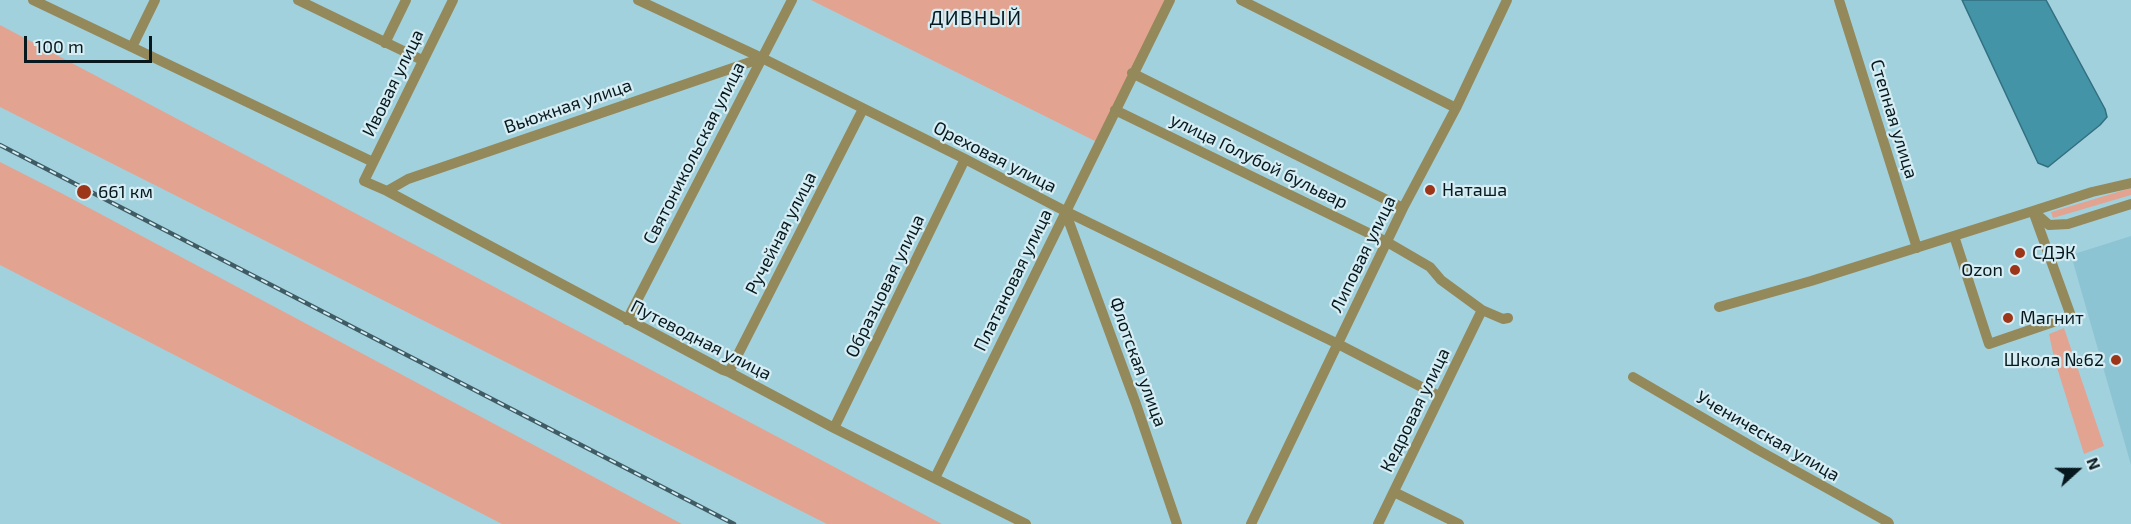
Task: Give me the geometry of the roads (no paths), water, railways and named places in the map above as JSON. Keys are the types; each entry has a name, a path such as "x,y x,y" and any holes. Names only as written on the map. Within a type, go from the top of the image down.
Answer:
{"street":[{"path":"33,0 373,162"},
{"path":"132,47 155,0"},
{"path":"298,0 422,60"},
{"name":"Ивовая улица","path":"385,43 406,0"},
{"name":"Ивовая улица","path":"364,181 453,0"},
{"name":"Ореховая улица","path":"638,0 762,58 1439,396"},
{"name":"Святоникольская улица","path":"627,320 792,0"},
{"name":"Платановая улица","path":"935,478 1132,73 1170,0"},
{"path":"1241,0 1456,108"},
{"name":"Липовая улица","path":"1251,524 1402,208 1456,108 1507,0"},
{"name":"Степная улица","path":"1839,0 1917,248"},
{"name":"Вьюжная улица","path":"387,190 418,175 762,58"},
{"path":"1132,73 1402,208"},
{"name":"Ручейная улица","path":"729,372 862,109"},
{"name":"улица Голубой бульвар","path":"1115,110 1387,242 1430,267 1441,280 1482,310 1503,319 1508,318"},
{"name":"Образцовая улица","path":"834,428 965,159"},
{"name":"Путеводная улица","path":"364,181 387,190 627,320 834,428 1026,524"},
{"path":"1719,307 1811,281 2082,195 2131,183"},
{"path":"2034,211 2049,225 2068,224 2131,204"},
{"name":"Флотская улица","path":"1065,211 1136,404 1176,524"},
{"path":"1954,236 1989,344 2071,316 2034,211"},
{"name":"Кедровая улица","path":"1377,524 1482,310"},
{"name":"Ученическая улица","path":"1633,377 1889,523"},
{"path":"1394,492 1459,524"}],"railway":[{"path":"0,145 734,524"}],"place":[{"name":"Наташа","path":"1430,190"},
{"name":"661 км","path":"84,192"},
{"name":"СДЭК","path":"2020,253"},
{"name":"Ozon","path":"2015,270"},
{"name":"Магнит","path":"2008,318"},
{"name":"Школа №62","path":"2116,360"}],"district":[{"name":"ДИВНЫЙ","path":"976,18"}]}
